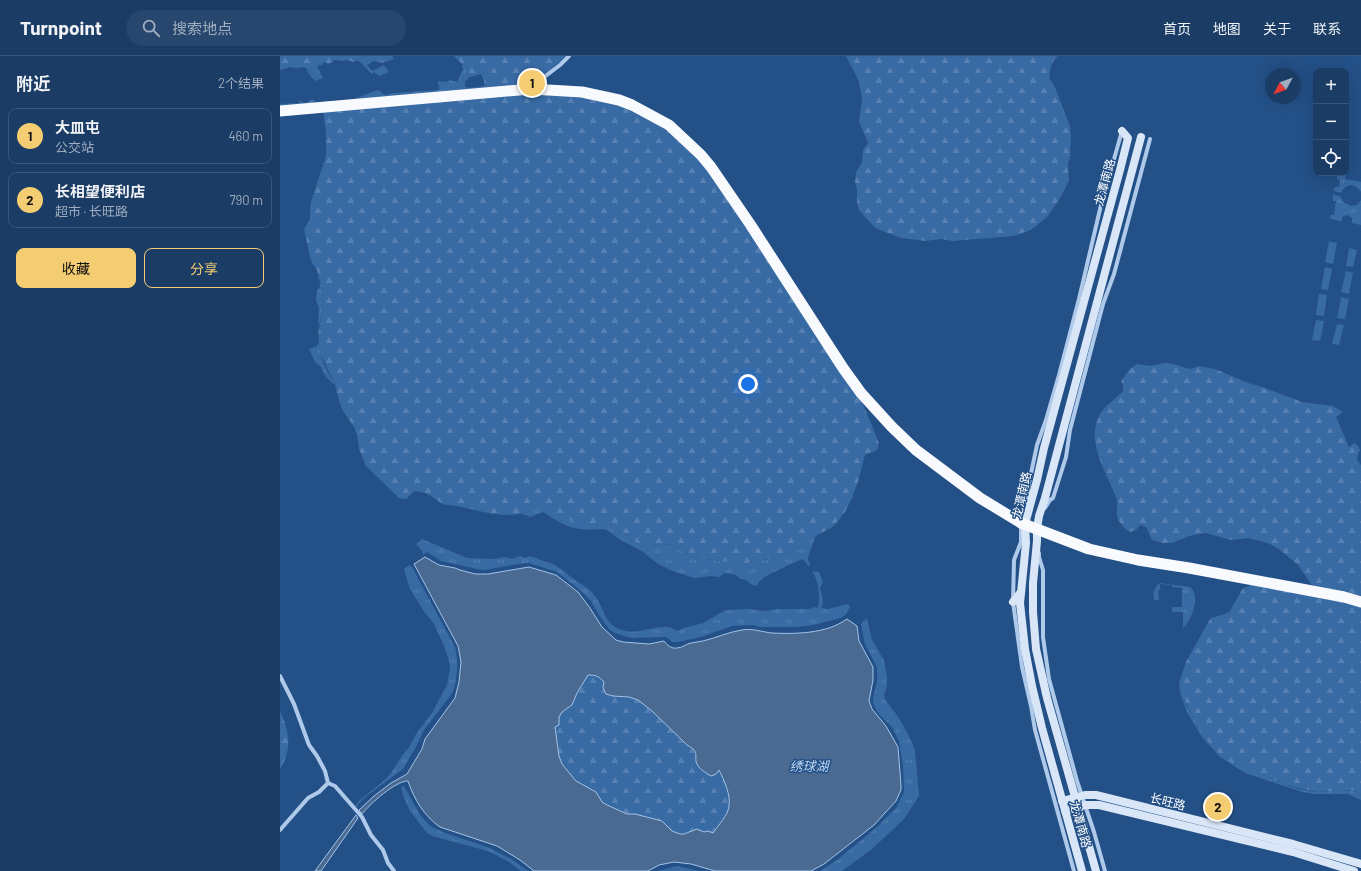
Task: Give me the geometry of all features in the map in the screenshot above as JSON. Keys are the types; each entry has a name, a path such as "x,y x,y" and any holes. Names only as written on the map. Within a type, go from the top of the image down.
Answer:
{"highway":[{"path":"280,111 392,102 484,92 538,89 582,92 619,100 632,105 669,125 701,155 750,224 843,368 861,393 892,427 929,461 980,498 1023,524 1089,549 1126,558 1338,596 1361,602"}],"main road":[{"name":"龙潭南路","path":"1082,871 1042,728 1028,666 1020,603 1026,543 1023,524 1038,480 1044,448 1120,170 1128,138 1122,131"},
{"name":"龙潭南路","path":"1096,871 1081,806 1047,698 1038,655 1034,612 1034,576 1039,530 1038,516 1099,305 1140,137"},
{"path":"1038,480 1048,483"},
{"path":"1022,575 1034,576"},
{"path":"1013,602 1021,592"},
{"name":"长旺路","path":"1062,801 1078,796 1096,795 1315,850 1361,864"},
{"name":"长旺路","path":"1065,811 1081,806 1099,805 1293,852 1354,871"}],"street":[{"path":"538,89 543,78 569,56"},
{"path":"1074,871 1035,730 1022,667 1013,602 1014,560 1020,542 1029,483 1037,445 1059,375 1079,300 1101,205 1122,131"},
{"path":"1078,796 1046,663 1043,637 1043,570 1039,556 1039,530 1046,506 1053,498 1065,464 1070,430 1099,305 1114,274 1150,139"},
{"path":"280,676 294,704 309,745 326,771 328,782 335,786 362,816 374,841 383,850 388,863 394,871"},
{"path":"280,830 308,798 319,792 328,782"},
{"path":"1081,806 1094,832 1105,871"}],"green space":[{"path":"280,56 366,56 354,62 347,60 335,60 329,64 324,62 317,63 308,73 307,69 304,67 290,67 280,70"},
{"path":"366,56 392,56 394,59 382,63 374,61 367,65 372,71 384,65 389,72 379,76 374,72 372,74 358,60"},
{"path":"454,56 566,56 539,80 526,81 526,86 485,90 484,80 481,74 470,77 466,73 463,65"},
{"path":"846,56 1058,56 1052,64 1050,70 1050,80 1054,85 1070,126 1070,157 1068,164 1069,181 1059,200 1047,217 1031,230 1014,236 952,241 942,239 925,241 901,238 875,228 859,210 857,204 855,181 856,172 862,162 863,150 868,143 859,121 862,99 859,81"},
{"path":"324,62 322,65 317,67 323,78 315,81 308,73 317,63"},
{"path":"463,65 466,69 466,73 470,77 465,81 465,86 468,88 485,86 485,90 280,108 280,104 299,103 299,100 306,103 313,99 316,103 354,99 378,90 385,95 393,93 439,90 438,81 447,82 449,80 457,82 463,70"},
{"path":"553,93 613,100 664,127 701,161 861,399 879,443 877,450 865,455 852,498 845,512 834,526 801,544 790,553 742,564 691,557 674,545 640,545 607,523 592,525 576,523 543,506 532,511 512,515 502,515 445,505 426,493 415,491 406,499 399,498 366,466 359,449 354,427 343,411 335,385 321,355 318,334 324,298 317,270 311,261 304,229 310,220 311,202 326,156 326,132 323,111 475,97"},
{"path":"1337,176 1346,176 1345,179 1361,182 1361,192 1359,189 1351,185 1345,187 1341,193 1334,191 1335,187 1339,187 1340,180 1337,179"},
{"path":"1333,195 1340,196 1343,202 1351,206 1357,205 1361,200 1361,225 1352,223 1352,218 1348,215 1343,216 1341,221 1331,219 1331,215 1334,215 1336,201 1333,201"},
{"path":"1329,241 1337,243 1333,264 1325,262"},
{"path":"1349,248 1357,250 1353,267 1346,266"},
{"path":"1325,267 1332,269 1328,290 1321,289"},
{"path":"317,270 324,298 319,326 319,309 316,300 317,290 320,287 320,284"},
{"path":"1346,271 1353,273 1349,294 1341,292"},
{"path":"1319,294 1327,295 1324,316 1316,315"},
{"path":"1341,297 1349,299 1345,319 1337,318"},
{"path":"1316,320 1324,321 1320,341 1312,340"},
{"path":"1337,324 1344,325 1339,345 1332,344"},
{"path":"320,340 320,352 322,358 335,385 326,377 321,367 315,362 309,349 317,346"},
{"path":"1164,363 1189,369 1198,366 1215,369 1248,383 1302,402 1333,406 1343,412 1336,417 1349,447 1354,443 1360,450 1357,460 1361,465 1361,598 1312,585 1298,565 1270,544 1250,538 1230,540 1206,533 1189,536 1172,543 1162,543 1152,540 1146,527 1140,525 1136,530 1130,532 1122,526 1117,516 1117,500 1103,468 1096,444 1095,429 1097,421 1101,412 1123,391 1121,381 1129,370 1137,364 1150,366"},
{"path":"543,505 563,516 592,525 607,523 640,545 674,545 691,557 742,564 790,553 816,535 808,557 810,563 809,567 803,559 767,576 759,581 756,586 740,579 736,575 725,573 719,577 711,576 694,578 670,570 658,564 643,552 619,539 609,531 603,529 572,528 543,512 530,517 522,514"},
{"path":"422,539 467,558 494,559 504,557 512,559 520,556 526,558 529,556 553,564 590,590 597,599 607,618 614,626 630,632 658,627 666,627 678,631 703,623 727,610 748,609 765,611 777,609 818,608 818,589 816,579 812,571 819,572 823,582 820,588 823,601 821,608 828,609 848,604 850,607 841,618 813,625 797,627 761,627 753,625 732,626 701,637 678,642 673,642 666,637 631,638 615,633 609,629 591,601 557,572 529,563 484,570 441,561 427,552 423,555 422,551 416,544"},
{"path":"409,565 412,567 455,647 457,664 453,692 424,730 403,769 369,794 359,803 357,807 355,806 361,799 385,780 391,773 409,748 416,734 432,713 447,685 450,668 449,661 433,622 425,613 410,589 404,569"},
{"path":"1160,583 1190,587 1193,591 1195,596 1194,608 1189,620 1183,628 1183,612 1172,612 1172,607 1182,607 1182,588 1160,584 1160,590 1158,590 1159,600 1154,600 1154,590"},
{"path":"1255,584 1361,606 1361,795 1350,790 1317,792 1286,785 1273,779 1260,776 1235,765 1219,754 1201,733 1182,695 1179,683 1186,662 1211,618 1230,611 1243,588"},
{"path":"867,618 872,640 884,660 887,686 884,696 899,718 915,750 919,796 904,819 872,849 842,871 820,871 837,860 877,827 896,808 904,792 903,765 899,741 892,727 878,713 873,703 877,682 877,668 865,644 861,624"},
{"path":"588,674 595,675 600,678 604,682 603,688 613,696 629,697 638,700 652,711 692,748 696,753 698,765 706,774 719,769 728,792 729,806 725,817 713,833 704,832 697,829 680,834 672,831 662,821 635,814 627,814 607,805 602,802 596,792 576,781 562,764 559,756 555,727 559,725 559,717 562,712 572,705"},
{"path":"1179,683 1184,701 1200,730 1216,750 1235,764 1289,786 1304,790 1321,792 1345,790 1356,792 1361,795 1361,800 1348,794 1314,794 1299,791 1245,773 1220,757 1202,737 1187,712 1180,693"},
{"path":"280,711 286,726 288,747 287,754 280,769"},
{"path":"404,786 420,815 430,826 445,833 490,848 511,859 528,871 521,871 509,862 488,851 432,836 427,833 410,811 401,787"},
{"path":"677,866 700,871 657,871"}],"water":[{"name":"绣球湖","path":"425,557 439,565 475,574 488,574 529,567 556,575 578,592 602,627 616,640 623,642 649,644 664,641 671,647 679,648 742,630 750,629 772,633 811,632 830,628 847,619 857,626 859,641 873,667 873,680 869,701 872,709 886,726 898,747 901,790 896,801 874,825 824,864 811,871 715,871 691,864 674,862 659,865 648,871 534,871 520,860 497,846 440,827 434,823 420,807 408,781 396,785 390,789 362,814 359,810 374,796 391,783 407,774 422,749 425,739 455,698 459,682 461,662 458,646 414,564","holes":["588,675 599,677 604,682 603,688 606,694 629,697 638,700 652,711 694,750 696,763 704,772 711,776 716,774 719,770 728,792 729,806 725,817 713,833 708,831 704,832 697,829 680,834 672,831 662,821 635,814 627,814 607,805 602,802 596,792 576,781 562,764 559,756 555,727 559,725 559,717 562,712 572,705 577,693"]},
{"path":"356,815 358,818 321,871 315,871"}],"place":[{"name":"大皿屯","path":"532,83"},
{"name":"长相望便利店","path":"1218,807"}]}
